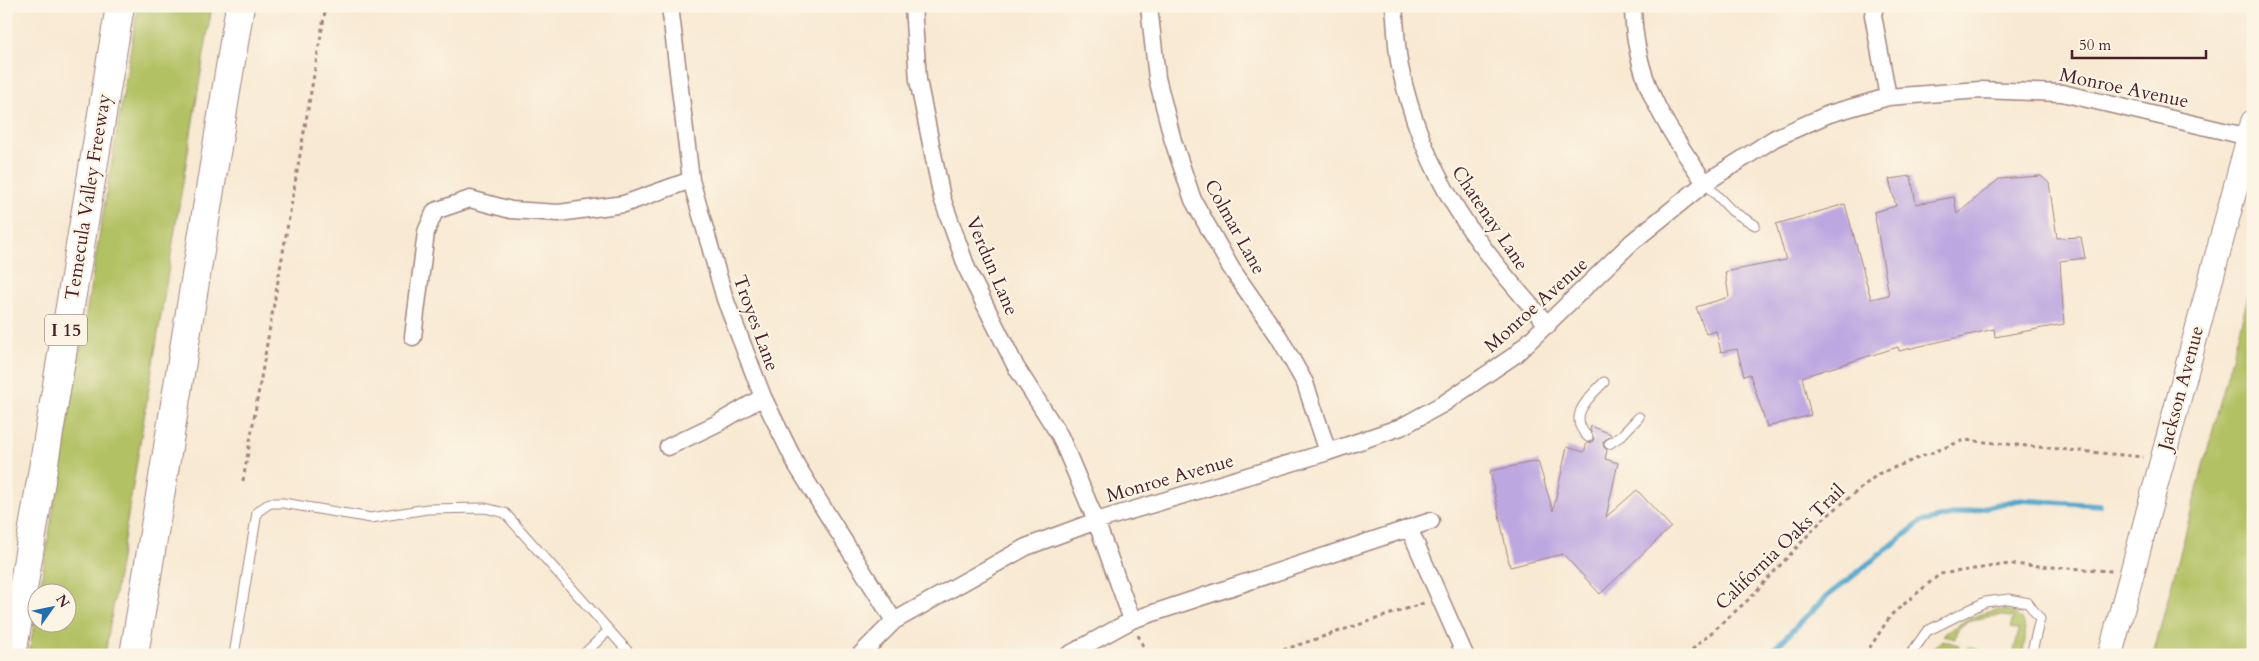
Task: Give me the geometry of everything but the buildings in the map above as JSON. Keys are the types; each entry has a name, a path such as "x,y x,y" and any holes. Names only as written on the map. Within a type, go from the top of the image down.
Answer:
{"highway":[{"name":"Temecula Valley Freeway","path":"12,655 120,6"},
{"path":"134,655 240,6"}],"main road":[{"name":"Jackson Avenue","path":"2110,655 2251,129"}],"street":[{"name":"Troyes Lane","path":"670,6 691,180 725,299 762,397 797,466 894,621"},
{"name":"Verdun Lane","path":"914,6 918,80 942,198 968,270 1016,367 1060,436 1096,521 1132,620"},
{"name":"Colmar Lane","path":"1149,6 1158,78 1173,141 1193,200 1232,268 1278,337 1305,383 1328,452"},
{"name":"Chatenay Lane","path":"1394,6 1400,66 1420,138 1436,175 1456,210 1505,278 1548,325"},
{"path":"1633,6 1633,26 1640,67 1652,99 1667,128 1705,183"},
{"path":"1875,6 1874,15 1888,97"},
{"name":"Monroe Avenue","path":"862,654 894,621 1026,547 1096,521 1328,452 1401,427 1443,404 1515,354 1548,325 1632,242 1705,183 1775,138 1829,114 1888,97 1980,90 2062,93 2251,129"},
{"path":"413,336 426,232 435,211 470,199 511,210 559,213 624,204 691,180"},
{"path":"668,447 718,423 762,397"},
{"path":"1068,655 1132,620 1431,521"},
{"path":"1409,528 1465,655"}],"lane":[{"path":"1705,183 1732,211 1755,225"},
{"path":"1588,437 1580,427 1578,417 1586,401 1604,382"},
{"path":"1609,444 1622,436 1639,417"},
{"path":"234,655 257,512 270,503 283,503 371,518 427,509 485,508 505,513 631,655"},
{"path":"1910,655 1927,631 1985,602 2009,599 2028,603 2040,619 2031,655"},
{"path":"584,655 609,630"}],"path":[{"path":"242,481 326,6"},
{"name":"California Oaks Trail","path":"1686,655 1748,600 1822,520 1878,474 1964,440 2162,459"},
{"path":"1866,655 1890,615 1940,574 2009,564 2132,572"},
{"path":"1268,655 1440,598"},
{"path":"1132,620 1147,655"}],"green space":[{"path":"138,6 212,6 105,655 29,655 32,634 78,634 78,584 41,584"},
{"path":"2253,278 2253,655 2153,655"},
{"path":"2005,610 2018,616 2022,621 2025,641 2022,655 2013,655 2019,630 2010,628 2013,618 2001,616 1985,617 1964,624 1959,628 1955,639 1943,635 1972,618 1989,612"},
{"path":"1942,640 1960,645 1958,654 1941,649 1939,655 1927,655"},
{"path":"1968,647 1991,653 1992,655 1966,655"}],"waterway":[{"path":"1768,655 1825,598 1921,522 2018,500 2100,505"}]}
